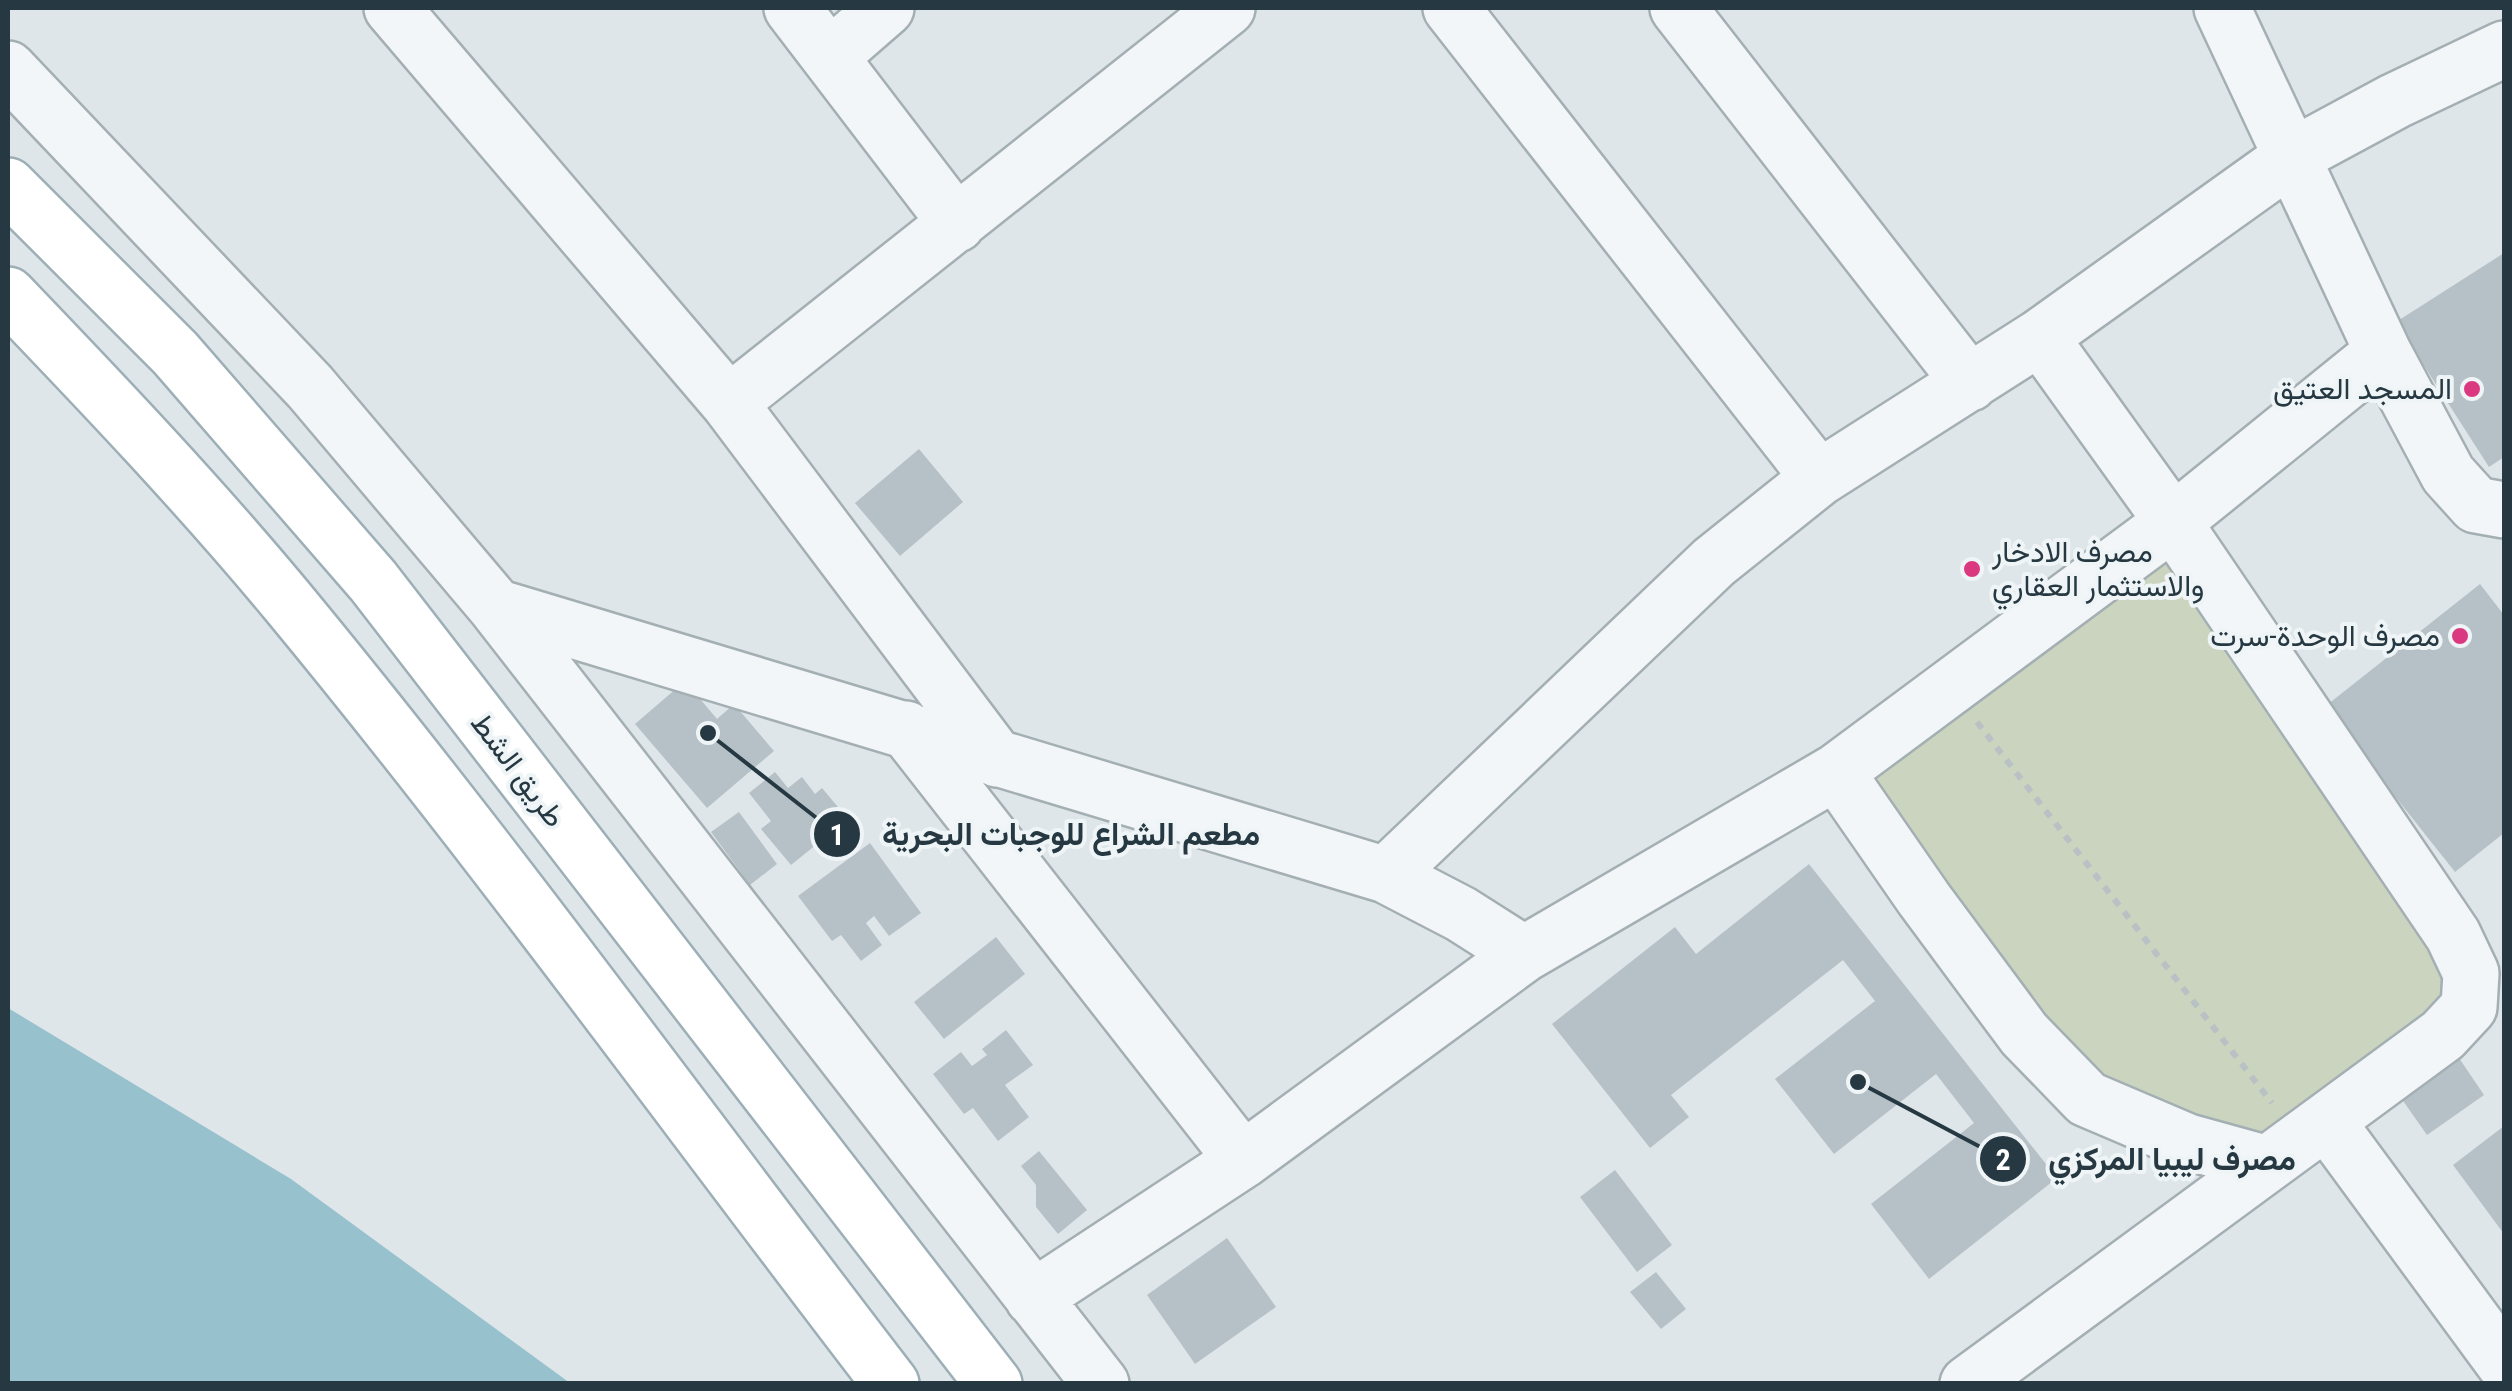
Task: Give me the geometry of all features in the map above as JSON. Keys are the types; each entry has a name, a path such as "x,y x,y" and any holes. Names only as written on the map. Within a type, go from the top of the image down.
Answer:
{"main road":[{"name":"طريق الشط","path":"8,186 175,354 374,581 994,1384"},
{"path":"8,295 286,600 494,863 891,1384"}],"street":[{"path":"392,8 729,403 996,759"},
{"path":"792,8 832,55 958,224"},
{"path":"832,55 886,8"},
{"path":"729,403 1226,8"},
{"path":"1451,8 1819,478"},
{"path":"1678,8 1970,382"},
{"path":"2222,8 2383,352 2448,474 2476,504 2504,510"},
{"path":"1386,874 1714,562 1819,478 2040,337 2292,156 2504,49"},
{"path":"8,70 310,387 496,607 1101,1384"},
{"path":"1968,1384 2443,1035 2487,1016 2453,935 2173,522 2040,337"},
{"path":"1034,1298 1243,1160 1524,954 1836,772 2173,522 2383,352"},
{"path":"496,607 1386,874 1461,914 1524,954"},
{"path":"906,729 1243,1160"},
{"path":"1836,772 2024,1034 2087,1099 2188,1142 2297,1142 2504,1363"}],"path":[{"path":"1950,688 2297,1142"}],"green space":[{"path":"2173,522 2471,973 2264,1163 2087,1099 1836,772"}],"water":[{"path":"8,1008 291,1179 570,1383 8,1383"}],"building":[{"name":"المسجد العتيق","path":"2504,253 2504,457 2489,467 2396,322"},
{"path":"919,449 963,502 900,556 855,503"},
{"path":"2480,584 2504,615 2504,833 2455,872 2386,785 2375,793 2313,716"},
{"path":"685,681 717,719 734,704 774,751 707,808 635,724"},
{"path":"775,772 788,788 802,777 815,794 822,788 848,819 791,865 761,829 771,821 749,793"},
{"path":"739,812 777,864 750,885 711,832"},
{"path":"870,843 921,913 889,936 874,916 866,923 882,945 861,961 841,935 832,941 798,896"},
{"path":"1809,864 2057,1178 1929,1279 1871,1204 1974,1123 1936,1074 1834,1154 1775,1079 1875,1001 1843,960 1671,1095 1689,1117 1650,1148 1552,1024 1675,927 1696,954"},
{"path":"996,937 1025,974 944,1039 914,1002"},
{"path":"1006,1030 1033,1065 1005,1085 1029,1117 998,1141 973,1108 964,1114 933,1074 961,1052 972,1066 987,1055 982,1049"},
{"path":"2459,1058 2484,1095 2427,1135 2401,1098"},
{"path":"2504,1126 2504,1234 2453,1165"},
{"path":"1039,1151 1087,1210 1058,1234 1036,1207 1036,1185 1021,1166"},
{"path":"1615,1170 1672,1245 1637,1272 1580,1197"},
{"path":"1227,1238 1276,1307 1195,1364 1147,1295"},
{"path":"1656,1272 1686,1309 1661,1329 1630,1292"}],"place":[{"name":"المسجد العتيق","path":"2472,389"},
{"name":"مصرف الادخار والاستثمار العقاري","path":"1972,569"},
{"name":"مصرف الوحدة-سرت","path":"2460,636"},
{"name":"مطعم الشراع للوجبات البحرية","path":"708,733"},
{"name":"مصرف ليبيا المركزي","path":"1858,1082"}]}
